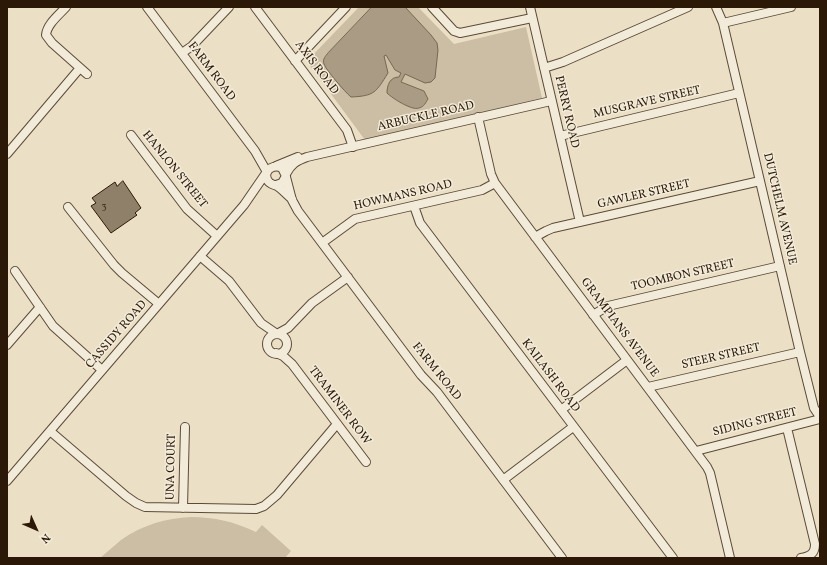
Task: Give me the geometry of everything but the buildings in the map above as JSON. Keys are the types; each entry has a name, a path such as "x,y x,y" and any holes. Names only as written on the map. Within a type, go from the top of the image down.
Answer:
{"street":[{"path":"66,7 49,26 46,35 52,43 87,74"},
{"name":"FARM ROAD","path":"147,7 255,151 267,173"},
{"path":"182,53 192,46 229,7"},
{"name":"AXIS ROAD","path":"255,7 348,130 353,147"},
{"path":"295,61 346,7"},
{"path":"432,7 454,31 460,33 532,18"},
{"name":"PERRY ROAD","path":"530,7 580,222"},
{"path":"544,68 563,62 688,7"},
{"name":"DUTCHELM AVENUE","path":"716,7 722,23 814,408 820,418"},
{"path":"722,23 791,7"},
{"path":"7,154 80,68"},
{"name":"MUSGRAVE STREET","path":"560,136 739,93"},
{"name":"ARBUCKLE ROAD","path":"286,176 291,166 295,162 307,157 552,101"},
{"name":"GRAMPIANS AVENUE","path":"478,117 494,183 707,467 710,473 730,558"},
{"name":"HANLON STREET","path":"131,134 187,209 217,236"},
{"name":"FARM ROAD","path":"255,151 276,166"},
{"name":"ARBUCKLE ROAD","path":"276,166 298,157 307,157"},
{"path":"276,166 282,168 286,176 282,183 275,185 268,182 267,173 270,168 276,166"},
{"name":"CASSIDY ROAD","path":"7,481 244,205 267,173"},
{"name":"FARM ROAD","path":"286,176 292,200 298,211 421,375 437,392 562,558"},
{"name":"GAWLER STREET","path":"535,238 549,229 760,181"},
{"name":"HOWMANS ROAD","path":"322,243 355,219 482,190 494,183"},
{"name":"FARM ROAD","path":"275,185 292,200"},
{"name":"CASSIDY ROAD","path":"244,205 264,188 275,185"},
{"name":"KAILASH ROAD","path":"414,206 420,223 673,558"},
{"path":"68,207 114,265 159,304"},
{"path":"200,256 229,281 262,323 284,338 286,344"},
{"name":"TOOMBON STREET","path":"593,315 608,306 780,266"},
{"path":"14,270 53,326 102,370"},
{"path":"262,323 269,350 276,353 283,351 295,322 312,303 348,277"},
{"path":"7,345 40,307"},
{"path":"267,342 271,336 277,334 295,322"},
{"name":"TRAMINER ROW","path":"286,344 292,364"},
{"name":"STEER STREET","path":"648,387 800,352"},
{"name":"TRAMINER ROW","path":"276,353 283,356 292,364 366,462"},
{"path":"561,410 628,360"},
{"name":"SIDING STREET","path":"696,451 820,418"},
{"path":"50,431 126,496 145,507 256,509 264,506 276,495 337,424"},
{"name":"UNA COURT","path":"183,508 185,427"},
{"path":"503,480 573,427"},
{"path":"787,428 815,544 814,552 801,558"}],"shaded area":[{"path":"359,7 418,7 454,44 526,27 542,98 365,140 308,63 308,60"},
{"path":"372,7 405,7 437,43 438,50 435,78 431,82 425,83 405,74 401,82 424,91 428,99 421,107 412,108 407,106 397,101 387,93 391,80 399,77 401,73 395,70 386,55 384,56 388,73 374,92 365,96 351,97 336,81 324,64 324,59 328,53"},
{"path":"191,517 224,521 240,525 256,532 262,525 291,551 285,558 100,558 121,540 137,530 154,523"}]}
